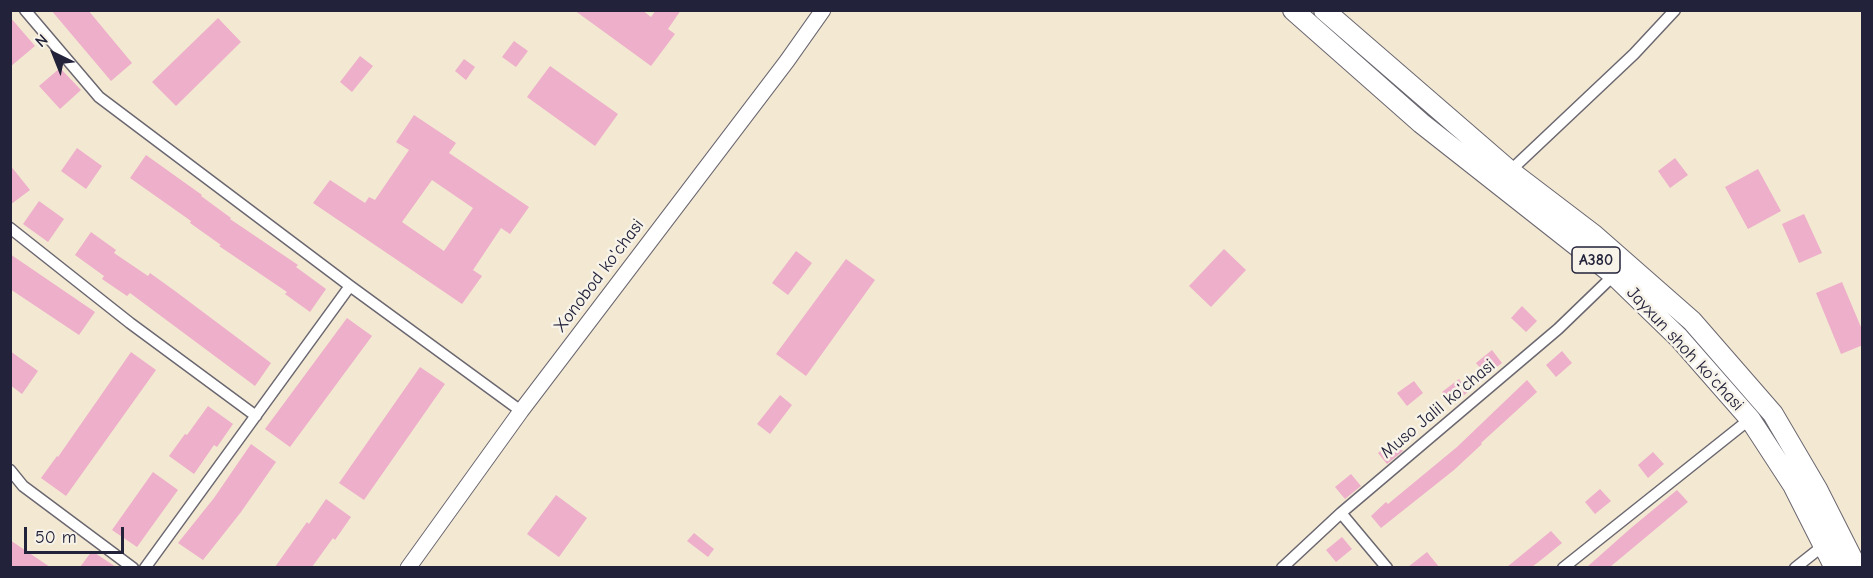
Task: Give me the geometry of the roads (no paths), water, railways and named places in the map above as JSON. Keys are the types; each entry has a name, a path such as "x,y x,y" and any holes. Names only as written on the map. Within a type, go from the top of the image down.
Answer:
{"highway":[{"name":"Jayxun shoh ko'chasi","path":"1293,10 1421,123 1614,275 1679,338 1750,418 1793,486 1835,567"},
{"name":"Jayxun shoh ko'chasi","path":"1324,10 1510,171 1611,250 1692,321 1773,414 1817,489 1857,567"}],"main road":[{"name":"Xonobod ko'chasi","path":"408,567 521,411 787,61 823,10"}],"street":[{"path":"25,10 99,97 521,411"},
{"path":"1510,171 1634,54 1676,10"},
{"path":"10,228 130,323 255,416"},
{"name":"Muso Jalil ko'chasi","path":"1282,567 1341,513 1558,329 1614,275"},
{"path":"145,567 350,286"},
{"path":"1563,567 1750,418"},
{"path":"10,470 23,486 133,567"},
{"path":"1341,513 1387,567"},
{"path":"1795,567 1824,545"}]}
